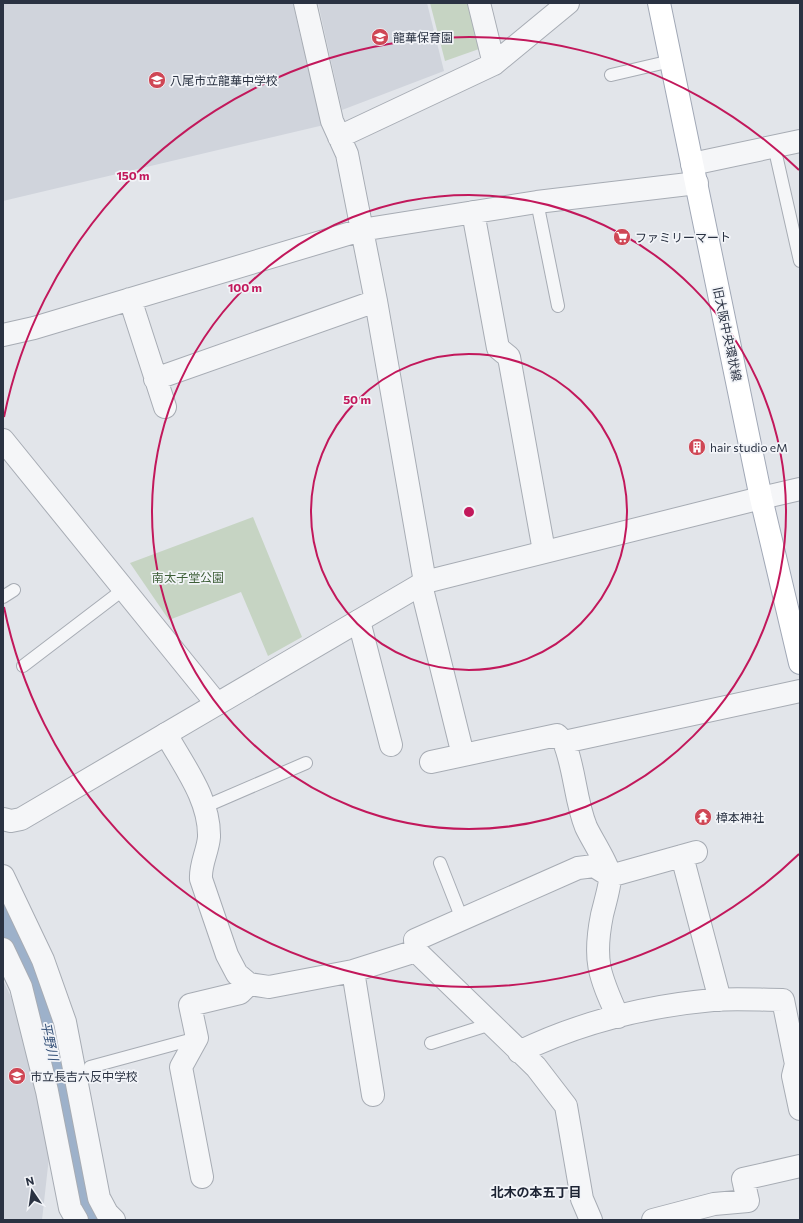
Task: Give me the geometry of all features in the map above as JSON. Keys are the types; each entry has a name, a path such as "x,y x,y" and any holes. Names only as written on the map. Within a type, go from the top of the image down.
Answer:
{"main road":[{"name":"旧大阪中央環状線","path":"659,3 761,498 800,664"}],"street":[{"path":"305,3 332,121 347,154 376,301 423,584 464,755"},
{"path":"479,3 494,64"},
{"path":"339,138 494,64 568,3"},
{"path":"3,335 361,230 537,202 694,173 774,146 800,141"},
{"path":"473,212 498,348 509,358 544,551"},
{"path":"130,299 164,407"},
{"path":"156,378 376,301"},
{"path":"3,440 217,704"},
{"path":"3,819 11,821 21,819 423,584 544,551 800,489"},
{"path":"359,621 391,745"},
{"path":"564,742 800,691"},
{"path":"166,734 202,798 208,821 209,838 200,868 201,879 227,955 237,974 249,984 269,987 353,971 416,951"},
{"path":"431,762 556,735 564,742 569,755 579,804 586,827 610,876 597,949 604,986 618,1016"},
{"path":"591,1220 582,1199 566,1106 536,1067 416,951 415,940 578,868 594,866 610,876 689,854 720,1000"},
{"path":"3,876 43,960 55,990 65,1022 99,1198 107,1213 114,1220"},
{"path":"3,949 21,987 47,1091 70,1208 76,1220"},
{"path":"353,971 373,1096"},
{"path":"202,1177 181,1067 197,1038 190,1005 240,993 249,984"},
{"path":"519,1052 554,1036 618,1016 657,1008 720,1000 783,1000 798,1064 793,1076 800,1109"},
{"path":"653,1220 714,1204 748,1201 743,1179 800,1166"}],"lane":[{"path":"611,75 671,61"},
{"path":"774,146 800,261"},
{"path":"537,202 558,306"},
{"path":"23,666 124,589"},
{"path":"3,598 14,590"},
{"path":"204,807 306,763"},
{"path":"440,863 462,919"},
{"path":"431,1044 491,1024"},
{"path":"90,1067 197,1038"}],"shaded area":[{"name":"八尾市立龍華中学校","path":"3,3 293,3 324,125 3,201"},
{"name":"龍華保育園","path":"318,3 427,3 444,71 342,110"},
{"name":"市立長吉六反中学校","path":"3,980 14,1003 50,1148 42,1220 3,1220"}],"green space":[{"path":"430,3 468,3 479,49 445,61"},
{"name":"南太子堂公園","path":"253,517 302,637 268,656 241,592 169,620 130,563"}],"waterway":[{"name":"平野川","path":"3,914 33,981 46,1021 83,1203 90,1220"}],"place":[{"name":"龍華保育園","path":"380,37"},
{"name":"八尾市立龍華中学校","path":"157,80"},
{"name":"ファミリーマート","path":"622,237"},
{"name":"hair studio eM","path":"697,447"},
{"name":"樟本神社","path":"703,817"},
{"name":"市立長吉六反中学校","path":"17,1076"}],"district":[{"name":"北木の本五丁目","path":"536,1192"}]}
